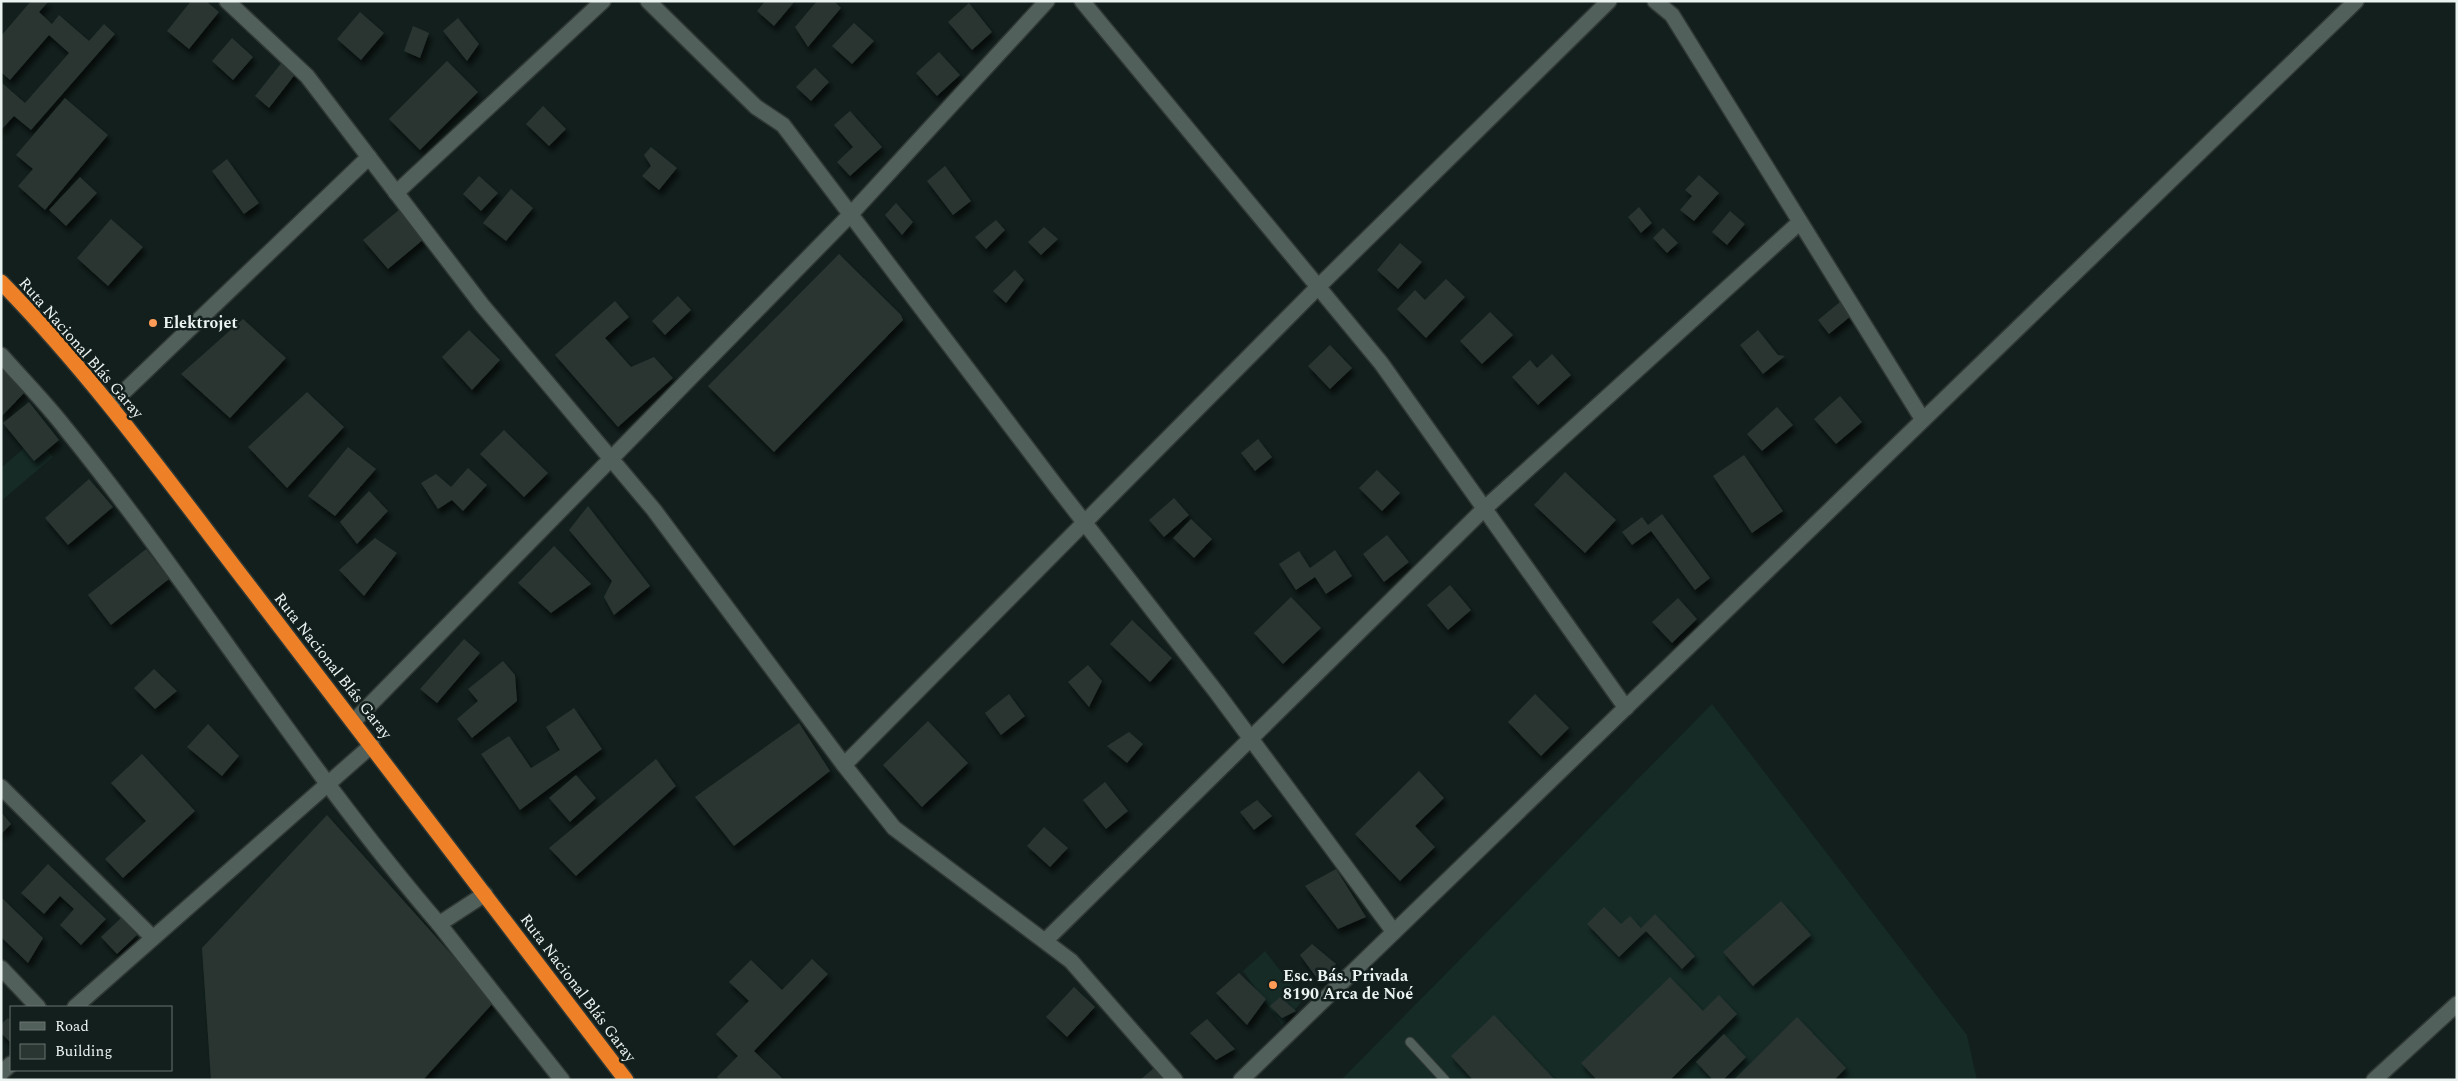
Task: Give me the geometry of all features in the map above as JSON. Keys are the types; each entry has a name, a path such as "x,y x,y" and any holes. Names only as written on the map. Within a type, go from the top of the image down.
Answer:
{"highway":[{"name":"Ruta Nacional Blás Garay","path":"3,287 60,346 110,405 354,721 626,1080"}],"street":[{"path":"396,193 603,1"},
{"path":"648,1 756,107 783,125 850,216 1250,738 1394,932"},
{"path":"354,721 850,216 1047,1"},
{"path":"1082,1 1381,363 1626,708"},
{"path":"844,766 1318,287 1609,1"},
{"path":"1655,1 1672,15 1923,420"},
{"path":"1241,1080 2356,1"},
{"path":"231,3 307,76 482,305 654,510 844,766 894,828 1071,961 1175,1080"},
{"path":"110,405 369,157"},
{"path":"1045,941 1484,509 1800,222"},
{"path":"1,355 65,428 126,508 328,786 562,1080"},
{"path":"76,1006 328,786 372,745"},
{"path":"1,787 153,938"},
{"path":"439,924 485,894"},
{"path":"1,968 37,1006"},
{"path":"2374,1080 2457,1004"}],"lane":[{"path":"1410,1042 1445,1080"}],"shaded area":[{"path":"37,437 53,457 1,501 1,468"},
{"path":"1712,704 1967,1035 1977,1080 1341,1080"},
{"name":"Esc. Bás. Privada 8190 Arca de Noé","path":"1265,951 1303,1000 1282,1025 1243,971"}],"building":[{"path":"31,1 49,1 39,12 52,24 59,15 89,41 104,24 115,34 31,130 14,116 1,130 1,82 25,103 69,53 49,35 10,80 1,72 1,36"},
{"path":"191,1 206,1 219,12 189,49 167,31"},
{"path":"765,1 795,1 774,26 757,11"},
{"path":"817,1 834,1 841,8 808,47 795,27"},
{"path":"969,3 992,32 972,50 948,22"},
{"path":"360,12 384,33 361,60 337,39"},
{"path":"458,18 479,44 467,61 443,31"},
{"path":"854,23 874,41 852,64 832,46"},
{"path":"413,26 429,33 420,58 404,51"},
{"path":"232,38 253,57 233,80 212,61"},
{"path":"939,52 960,75 937,96 916,73"},
{"path":"283,61 297,72 269,108 255,96"},
{"path":"447,61 478,92 420,150 389,119"},
{"path":"815,68 829,82 811,101 796,87"},
{"path":"65,98 108,135 45,210 18,186 33,169 16,155"},
{"path":"543,106 566,129 549,146 526,124"},
{"path":"850,111 882,147 850,176 837,162 853,147 834,125"},
{"path":"651,147 677,168 659,190 642,176 651,166 644,155"},
{"path":"227,159 259,203 244,214 212,171"},
{"path":"945,166 971,201 953,215 927,181"},
{"path":"1699,175 1719,193 1694,221 1680,210 1692,196 1685,190"},
{"path":"479,176 498,193 481,211 463,194"},
{"path":"80,177 97,193 66,226 49,210"},
{"path":"511,189 533,208 506,241 483,223"},
{"path":"896,203 913,222 902,235 885,215"},
{"path":"1639,207 1652,223 1641,233 1628,217"},
{"path":"400,209 424,239 388,269 363,240"},
{"path":"1730,211 1745,224 1727,245 1712,232"},
{"path":"111,219 143,247 108,286 77,258"},
{"path":"996,220 1005,230 986,249 975,237"},
{"path":"1044,227 1058,239 1041,255 1028,242"},
{"path":"1663,228 1678,243 1667,253 1653,238"},
{"path":"1400,243 1422,262 1398,289 1377,270"},
{"path":"839,254 901,315 903,320 774,452 708,386"},
{"path":"1015,270 1024,280 1006,303 993,291"},
{"path":"1446,279 1465,297 1426,338 1397,309 1415,290 1425,300"},
{"path":"678,296 691,310 665,335 652,321"},
{"path":"615,301 629,317 605,338 631,367 654,357 673,378 618,427 555,355"},
{"path":"1840,302 1851,316 1829,334 1818,320"},
{"path":"1490,312 1513,335 1482,364 1460,341"},
{"path":"243,319 286,358 230,418 181,374"},
{"path":"469,330 500,360 472,390 442,357"},
{"path":"1758,330 1778,355 1785,356 1763,374 1740,345"},
{"path":"1330,345 1352,368 1330,389 1308,366"},
{"path":"1552,354 1571,375 1538,405 1512,377 1530,360 1537,368"},
{"path":"1,367 26,391 1,417"},
{"path":"307,392 344,427 287,488 248,447"},
{"path":"1840,396 1862,422 1836,444 1814,419"},
{"path":"29,402 59,440 34,461 3,423"},
{"path":"1777,407 1793,425 1762,451 1747,434"},
{"path":"504,430 548,473 524,497 480,454"},
{"path":"1258,439 1272,457 1255,471 1241,453"},
{"path":"348,447 376,469 335,516 308,496"},
{"path":"1744,455 1783,511 1752,533 1713,476"},
{"path":"468,468 487,485 463,511 452,500 438,509 421,483 436,474 451,487"},
{"path":"1377,470 1400,493 1382,511 1359,488"},
{"path":"1565,472 1616,520 1585,553 1534,505"},
{"path":"89,479 113,507 68,545 45,518"},
{"path":"369,491 388,511 357,544 340,522"},
{"path":"1174,498 1189,515 1164,537 1149,520"},
{"path":"588,506 650,586 614,615 604,597 612,581 569,530"},
{"path":"1662,514 1710,578 1695,590 1651,531 1632,545 1622,532 1642,517 1648,525"},
{"path":"1191,519 1212,539 1194,558 1173,538"},
{"path":"1387,535 1409,562 1384,582 1363,554"},
{"path":"375,538 397,553 364,596 339,570"},
{"path":"554,546 591,584 551,613 518,583"},
{"path":"146,549 169,579 111,625 88,595"},
{"path":"1335,550 1352,576 1326,594 1315,577 1296,590 1279,564 1299,551 1310,568"},
{"path":"1450,585 1471,610 1448,630 1427,605"},
{"path":"1291,597 1321,628 1283,664 1254,633"},
{"path":"1678,598 1697,619 1672,643 1652,622"},
{"path":"1132,620 1172,658 1150,682 1110,644"},
{"path":"464,639 480,653 437,703 420,689"},
{"path":"503,661 515,675 517,701 472,738 457,719 478,701 468,689"},
{"path":"1088,665 1102,681 1089,707 1068,682"},
{"path":"154,669 177,691 155,709 134,688"},
{"path":"1009,694 1025,716 1001,735 985,713"},
{"path":"1535,694 1569,728 1541,756 1508,722"},
{"path":"574,708 602,749 520,810 481,754 509,736 531,768 560,750 546,727"},
{"path":"928,721 968,763 922,807 883,765"},
{"path":"799,723 830,771 734,846 695,797"},
{"path":"208,724 239,756 222,776 187,747"},
{"path":"1129,732 1143,744 1127,763 1107,746"},
{"path":"142,754 195,811 123,878 105,859 146,821 111,783"},
{"path":"656,759 676,786 576,876 549,848"},
{"path":"1419,771 1444,798 1415,826 1435,847 1400,881 1355,834"},
{"path":"576,775 596,798 570,822 549,798"},
{"path":"1105,782 1128,811 1106,829 1083,800"},
{"path":"1257,800 1272,816 1254,830 1240,812"},
{"path":"1,812 11,824 1,834"},
{"path":"327,815 494,1002 423,1080 211,1080 202,948"},
{"path":"1044,827 1068,848 1050,867 1027,846"},
{"path":"48,864 106,919 81,945 60,925 74,909 60,896 44,914 21,893"},
{"path":"1336,869 1366,917 1338,929 1305,886"},
{"path":"1,897 43,938 28,963 1,937"},
{"path":"1781,901 1811,935 1753,986 1723,952"},
{"path":"1604,907 1621,924 1630,916 1641,928 1655,914 1695,956 1682,969 1646,931 1619,957 1587,924"},
{"path":"121,918 137,935 117,954 101,937"},
{"path":"1312,944 1336,964 1319,981 1300,955"},
{"path":"812,959 828,974 754,1051 784,1080 720,1080 717,1077 738,1056 716,1034 749,1001 729,982 751,960 782,990"},
{"path":"1239,973 1266,999 1247,1025 1216,993"},
{"path":"1670,977 1703,1011 1719,995 1737,1014 1670,1080 1597,1080 1581,1063"},
{"path":"1074,987 1095,1007 1067,1037 1046,1017"},
{"path":"1280,997 1296,1011 1282,1018 1270,1006"},
{"path":"1494,1015 1555,1080 1473,1080 1451,1056"},
{"path":"1797,1017 1846,1068 1834,1080 1734,1080"},
{"path":"8,1018 10,1020 10,1042 1,1033 1,1024"},
{"path":"1207,1019 1235,1049 1216,1060 1190,1033"},
{"path":"1724,1034 1746,1057 1723,1080 1713,1080 1696,1062"},
{"path":"1154,1068 1164,1080 1140,1080"}],"place":[{"name":"Elektrojet","path":"153,323"},
{"name":"Esc. Bás. Privada 8190 Arca de Noé","path":"1273,985"}]}
